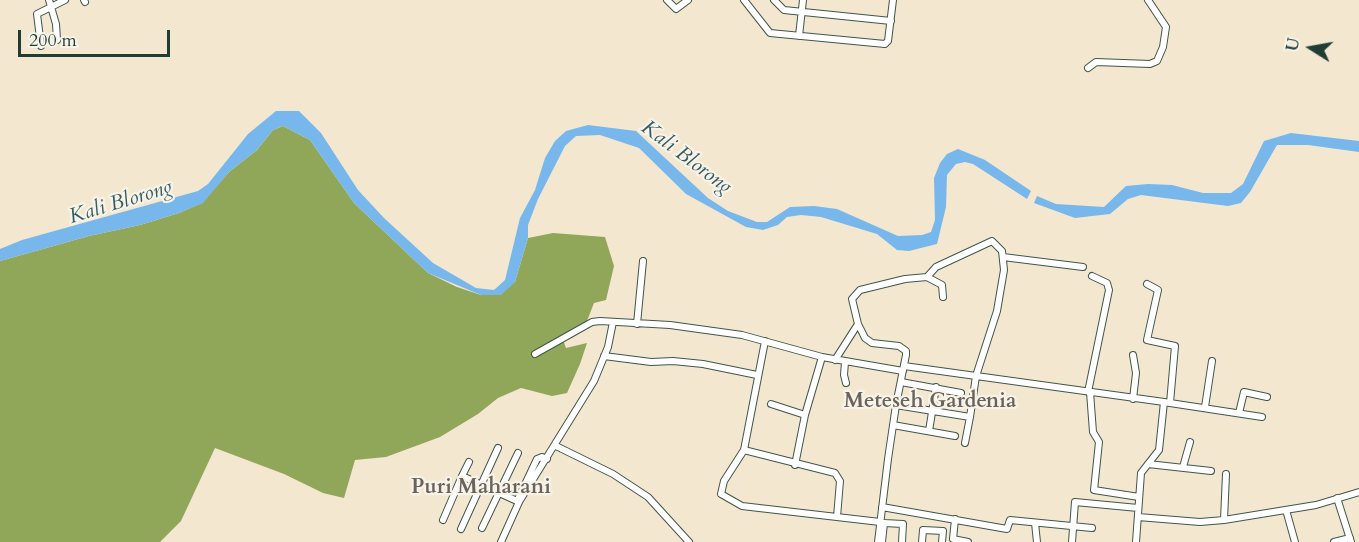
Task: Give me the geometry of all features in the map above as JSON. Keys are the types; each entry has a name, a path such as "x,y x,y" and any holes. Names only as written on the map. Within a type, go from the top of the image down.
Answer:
{"street":[{"path":"41,46 36,16 50,3 65,0"},
{"path":"667,0 676,9 688,0"},
{"path":"744,0 766,31 885,44 888,41 893,0"},
{"path":"774,0 781,9 891,21"},
{"path":"799,36 803,0"},
{"path":"1088,68 1096,62 1150,64 1157,61 1163,47 1166,27 1148,0"},
{"path":"50,3 57,40"},
{"path":"927,277 936,267 992,241 1002,251 997,311 976,376 966,443"},
{"path":"1003,257 1083,267"},
{"path":"637,324 643,261"},
{"path":"1092,276 1107,283 1109,290 1089,392 1093,432 1099,442 1094,490 1139,497"},
{"path":"878,542 905,349 900,346 872,343 865,338 852,304 855,294 860,290 905,279 927,277 942,285 943,297"},
{"path":"1137,542 1141,473 1159,450 1175,346 1147,340 1158,291 1155,286 1147,284"},
{"path":"535,354 592,322 692,328 765,341 845,362 976,376 1205,407 1262,417"},
{"path":"501,542 519,502 556,446 594,381 604,356 613,322"},
{"path":"835,360 858,324"},
{"path":"765,341 744,450 720,491 726,498 742,506 880,522"},
{"path":"1133,355 1136,373 1133,399"},
{"path":"604,356 651,362 673,361 703,364 757,375"},
{"path":"795,465 805,415 822,357"},
{"path":"1205,407 1212,361"},
{"path":"845,362 846,383"},
{"path":"901,382 961,393"},
{"path":"929,431 936,387"},
{"path":"1239,413 1244,392 1267,397"},
{"path":"771,404 805,415"},
{"path":"896,405 970,417"},
{"path":"893,425 955,436"},
{"path":"1183,467 1190,442"},
{"path":"556,446 613,474 648,497 689,542"},
{"path":"461,529 498,448"},
{"path":"744,450 795,465 835,473 840,481 837,517"},
{"path":"482,528 518,453"},
{"path":"503,528 537,459 542,457 547,459"},
{"path":"443,520 469,462"},
{"path":"1148,464 1211,471"},
{"path":"1224,520 1226,474"},
{"path":"462,476 517,501"},
{"path":"1138,517 1200,522 1224,520 1287,510 1359,492"},
{"path":"1334,542 1351,540 1337,498"},
{"path":"1072,542 1073,507 1077,502 1138,508"},
{"path":"882,507 1007,530 1010,520 1092,528"},
{"path":"1287,510 1295,542"},
{"path":"955,519 953,539 968,542"},
{"path":"882,542 884,523 903,524 902,542"},
{"path":"1035,523 1037,542"},
{"path":"922,542 923,530 942,531 942,542"}],"green space":[{"path":"283,126 310,140 354,203 428,273 457,287 481,295 515,282 528,238 553,233 605,237 614,266 606,300 594,303 587,321 562,337 566,348 587,343 567,393 552,396 521,388 498,398 478,414 440,437 386,457 355,460 344,498 323,493 284,474 215,448 181,521 160,542 0,542 0,261 89,236 140,225 202,203 229,172 257,150 273,130"}],"water":[{"path":"276,111 299,111 321,133 358,190 384,218 433,263 476,288 494,290 505,280 520,218 535,190 545,158 555,141 566,131 588,125 636,131 708,198 728,211 757,222 767,222 790,207 814,206 837,209 898,236 922,235 931,232 935,220 934,178 940,163 947,154 958,149 985,160 1031,191 1027,199 973,164 965,162 956,164 947,175 946,207 937,244 909,251 897,250 877,234 821,217 801,215 787,217 778,225 763,230 746,227 686,194 639,148 600,135 576,136 565,146 538,199 528,225 528,238 515,282 501,295 481,295 428,273 354,203 310,140 283,126 273,130 257,150 229,172 203,203 140,225 89,236 0,261 0,249 22,240 198,191 208,184 248,134"},
{"path":"1291,133 1359,141 1359,152 1308,145 1277,145 1250,192 1241,203 1228,206 1141,195 1128,199 1110,214 1075,218 1034,203 1037,196 1056,204 1104,207 1126,186 1148,184 1172,185 1203,193 1231,193 1243,184 1264,141"}],"district":[{"name":"Meteseh Gardenia","path":"930,402"},
{"name":"Puri Maharani","path":"481,488"}],"water label":[{"name":"Kali Blorong","path":"686,158"},
{"name":"Kali Blorong","path":"121,203"}]}
